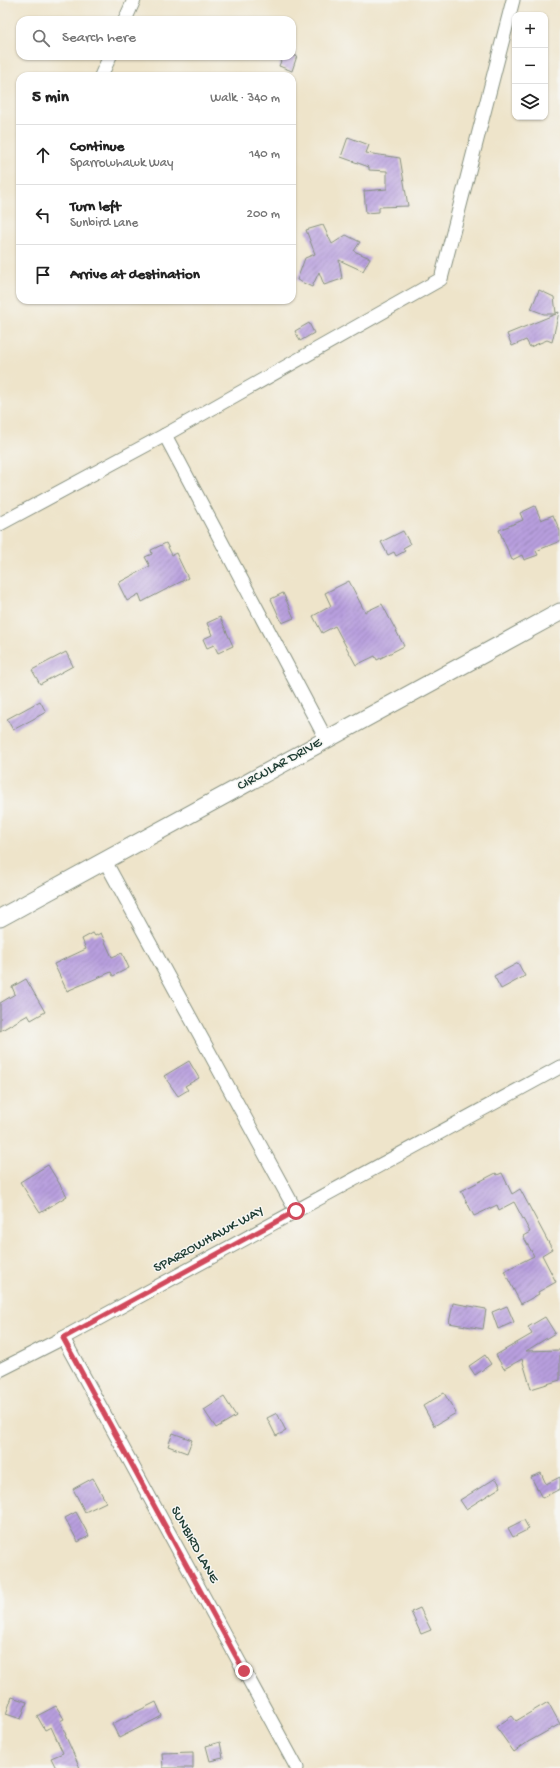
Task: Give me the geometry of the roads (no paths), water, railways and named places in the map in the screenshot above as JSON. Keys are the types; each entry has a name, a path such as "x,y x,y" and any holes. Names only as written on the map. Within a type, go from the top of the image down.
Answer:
{"street":[{"path":"127,16 134,0"},
{"path":"0,524 165,435 441,279 513,0"},
{"path":"103,72 108,60"},
{"path":"165,435 326,739"},
{"name":"CIRCULAR DRIVE","path":"0,918 560,612"},
{"path":"105,861 296,1211"},
{"name":"SPARROWHAWK WAY","path":"0,1370 63,1338 560,1067"},
{"name":"SUNBIRD LANE","path":"63,1338 297,1768"}]}
